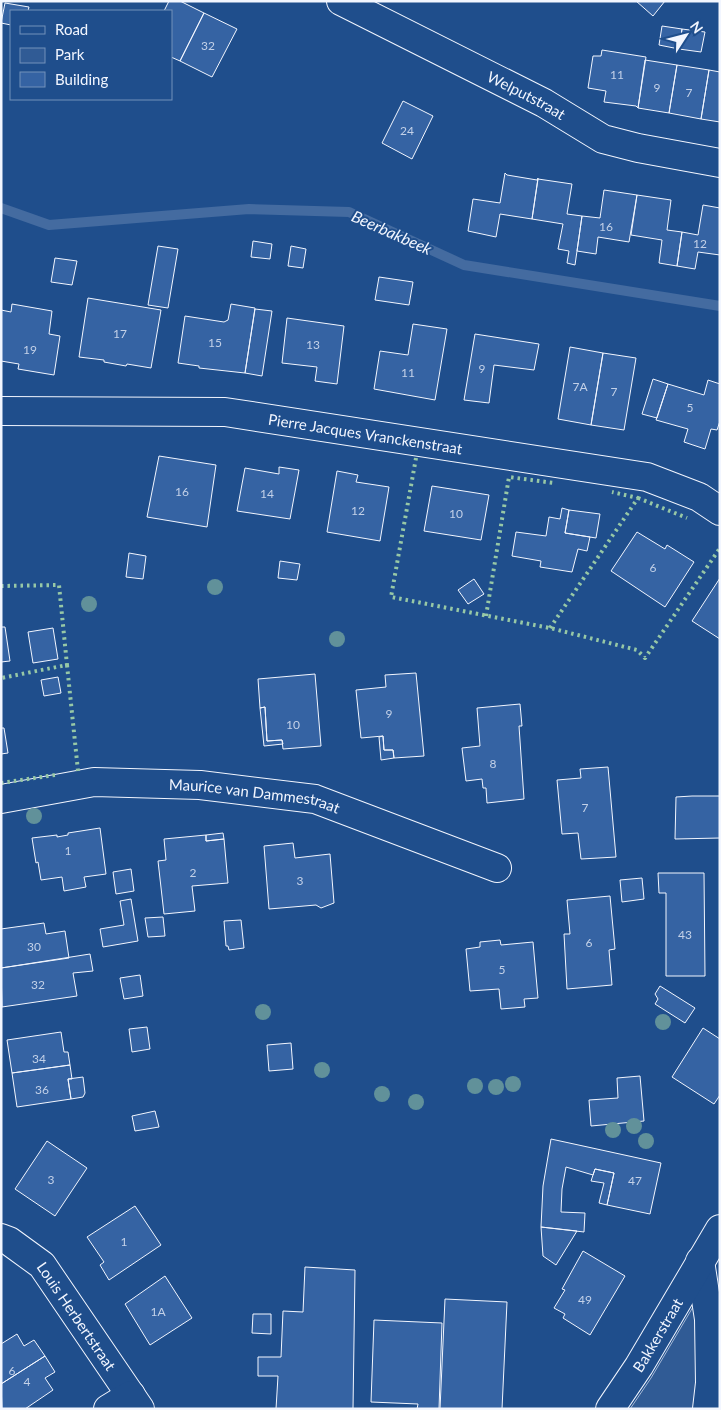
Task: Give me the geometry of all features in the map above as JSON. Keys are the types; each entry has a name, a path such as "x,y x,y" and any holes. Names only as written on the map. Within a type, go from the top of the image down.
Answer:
{"street":[{"name":"Welputstraat","path":"341,1 544,103 603,139 638,148 720,163"},
{"name":"Pierre Jacques Vranckenstraat","path":"1,411 225,412 647,477 699,497 720,511"},
{"name":"Maurice van Dammestraat","path":"1,798 94,782 200,785 315,799 497,868"},
{"name":"Bakkerstraat","path":"610,1409 639,1366 720,1229"},
{"name":"Louis Herbertstraat","path":"1,1238 9,1241 42,1265 126,1404"},
{"name":"Bakkerstraat","path":"700,1260 709,1319 710,1383 707,1409"}],"green space":[{"path":"697,1306 699,1409 630,1409 651,1378 693,1307"}],"building":[{"path":"169,1 180,1 204,13 180,61 172,57 172,10 164,10"},
{"path":"636,1 665,1 653,16"},
{"path":"5,3 29,7 28,10 10,10 10,25 1,23"},
{"path":"204,13 237,29 212,77 180,61"},
{"path":"662,26 682,29 679,49 659,45"},
{"path":"682,29 705,32 701,52 679,49"},
{"path":"602,50 646,57 638,108 636,106 604,102 606,91 588,88 593,56 601,56"},
{"path":"645,60 677,65 669,113 638,108"},
{"path":"677,65 709,70 701,119 669,113"},
{"path":"709,70 720,72 720,122 701,119"},
{"path":"403,101 433,116 412,159 382,143"},
{"path":"505,173 507,175 537,180 538,178 532,219 500,214 496,237 468,231 473,199 500,203"},
{"path":"538,179 572,184 567,214 582,216 575,265 567,263 569,251 558,249 563,224 532,219"},
{"path":"604,190 637,195 629,242 598,237 596,254 577,251 582,216 600,218"},
{"path":"637,195 671,200 667,230 682,232 677,266 659,263 662,240 631,235"},
{"path":"703,205 720,208 720,255 698,252 695,269 677,266 682,232 698,235"},
{"path":"253,241 272,244 270,259 251,257"},
{"path":"158,246 178,249 168,308 148,305"},
{"path":"291,246 306,249 303,268 288,266"},
{"path":"55,258 77,261 72,285 51,282"},
{"path":"379,277 413,282 409,305 375,300"},
{"path":"88,298 161,310 151,368 127,364 126,366 104,362 104,360 79,357"},
{"path":"12,304 52,311 49,334 60,336 54,375 18,369 19,364 1,361 1,310 11,312"},
{"path":"231,304 255,308 245,373 199,368 199,366 178,363 185,316 224,322 228,320"},
{"path":"255,309 272,311 262,376 245,373"},
{"path":"287,318 344,326 337,384 315,381 317,367 282,363"},
{"path":"413,324 447,329 435,400 374,389 380,351 408,355"},
{"path":"475,334 539,344 534,370 494,365 489,403 464,400"},
{"path":"570,347 603,353 591,425 558,419"},
{"path":"603,353 636,358 624,430 591,425"},
{"path":"653,379 668,384 657,418 642,414"},
{"path":"708,380 720,384 720,421 717,430 711,429 705,449 684,442 688,429 656,420 668,384 704,395"},
{"path":"159,456 216,465 207,527 147,517"},
{"path":"279,467 299,470 290,519 237,511 245,468 279,474"},
{"path":"337,471 358,475 356,482 389,487 380,541 327,532"},
{"path":"432,486 489,495 481,540 424,531"},
{"path":"562,508 569,510 565,533 590,537 587,551 578,549 572,572 540,567 541,561 512,556 516,532 546,536 549,517 560,519"},
{"path":"569,510 600,514 596,538 565,533"},
{"path":"637,532 665,549 667,545 694,562 665,607 611,571"},
{"path":"129,553 146,556 143,579 126,577"},
{"path":"280,561 300,564 297,580 278,578"},
{"path":"720,578 720,639 692,621"},
{"path":"474,579 484,594 468,604 458,590"},
{"path":"1,627 5,627 10,661 1,662"},
{"path":"53,628 58,659 33,663 28,632"},
{"path":"416,673 424,756 394,758 393,750 384,750 383,736 361,738 356,690 386,687 385,675"},
{"path":"315,674 321,746 283,749 282,740 267,741 265,707 260,708 258,679"},
{"path":"58,677 61,693 44,696 41,680"},
{"path":"520,704 522,726 519,726 524,799 487,803 486,788 483,788 482,779 466,781 462,748 480,746 477,708"},
{"path":"265,707 267,741 282,740 283,744 264,746 260,708"},
{"path":"1,728 4,728 8,753 1,754"},
{"path":"383,736 384,750 393,750 394,758 381,760 379,737"},
{"path":"608,767 616,857 581,859 578,833 562,834 557,780 581,778 580,769"},
{"path":"720,796 720,838 675,839 676,797"},
{"path":"100,828 106,874 84,877 86,887 64,891 62,877 41,880 32,838 57,835 57,837 68,835 68,833"},
{"path":"223,833 224,839 206,841 206,835"},
{"path":"206,835 206,841 224,839 228,883 192,886 195,911 164,914 158,861 166,860 164,839"},
{"path":"293,843 295,858 330,854 334,903 321,908 316,905 269,909 264,846"},
{"path":"131,869 134,891 116,894 113,872"},
{"path":"658,873 704,873 705,976 666,976 666,893 659,893"},
{"path":"642,878 644,899 622,902 620,880"},
{"path":"610,896 615,949 609,950 612,985 567,989 564,934 570,934 567,900"},
{"path":"131,899 138,941 103,947 100,929 124,925 120,901"},
{"path":"163,917 165,936 148,937 145,918"},
{"path":"241,920 244,948 229,950 228,946 226,946 224,921"},
{"path":"44,923 46,934 65,931 69,958 1,968 1,929"},
{"path":"500,940 501,945 533,942 538,998 524,999 525,1007 501,1009 499,989 470,991 466,949 480,947 480,942"},
{"path":"90,954 93,971 73,973 77,996 2,1007 1,968"},
{"path":"140,975 143,996 124,999 120,978"},
{"path":"660,986 695,1008 685,1023 655,1004 658,999 655,994"},
{"path":"147,1027 150,1049 132,1052 129,1029"},
{"path":"703,1028 720,1039 720,1095 714,1104 672,1077"},
{"path":"61,1032 64,1052 68,1052 70,1065 12,1073 7,1040"},
{"path":"291,1043 293,1069 269,1071 267,1045"},
{"path":"70,1065 72,1079 68,1079 71,1099 17,1107 12,1073"},
{"path":"640,1076 644,1121 591,1126 589,1100 618,1098 617,1078"},
{"path":"83,1077 85,1093 83,1097 71,1099 68,1079"},
{"path":"155,1111 159,1127 135,1131 132,1116"},
{"path":"551,1139 661,1163 650,1214 607,1205 614,1173 595,1169 593,1175 566,1167 562,1189 561,1212 585,1213 584,1232 541,1227 543,1186"},
{"path":"47,1141 87,1168 55,1216 15,1189"},
{"path":"595,1169 614,1173 607,1205 599,1203 604,1183 591,1181"},
{"path":"135,1206 161,1245 109,1280 100,1265 104,1262 87,1237"},
{"path":"541,1227 577,1231 556,1265 543,1256"},
{"path":"583,1251 625,1276 590,1335 563,1318 565,1314 554,1308 565,1290 562,1289"},
{"path":"305,1267 355,1270 353,1409 276,1409 278,1376 258,1376 258,1357 281,1357 283,1311 303,1312"},
{"path":"165,1276 192,1318 150,1345 125,1304"},
{"path":"445,1299 507,1302 502,1409 440,1409"},
{"path":"253,1314 271,1314 271,1334 252,1333"},
{"path":"374,1320 442,1323 439,1409 417,1409 418,1404 371,1402"},
{"path":"17,1334 24,1346 34,1340 45,1356 1,1384 1,1344"},
{"path":"45,1356 55,1372 45,1378 53,1390 25,1409 2,1409 1,1384"}],"waterway":[{"name":"Beerbakbeek","path":"1,208 49,225 249,209 349,212 464,265 720,306"}],"hedge":[{"path":"416,458 391,597 550,628 637,650 645,658 720,548"},
{"path":"486,616 509,477 554,483"},
{"path":"550,628 638,498 612,492"},
{"path":"638,498 687,518"},
{"path":"1,586 59,585 67,665 1,678"},
{"path":"67,665 78,771 75,772"},
{"path":"1,783 55,775"}]}
